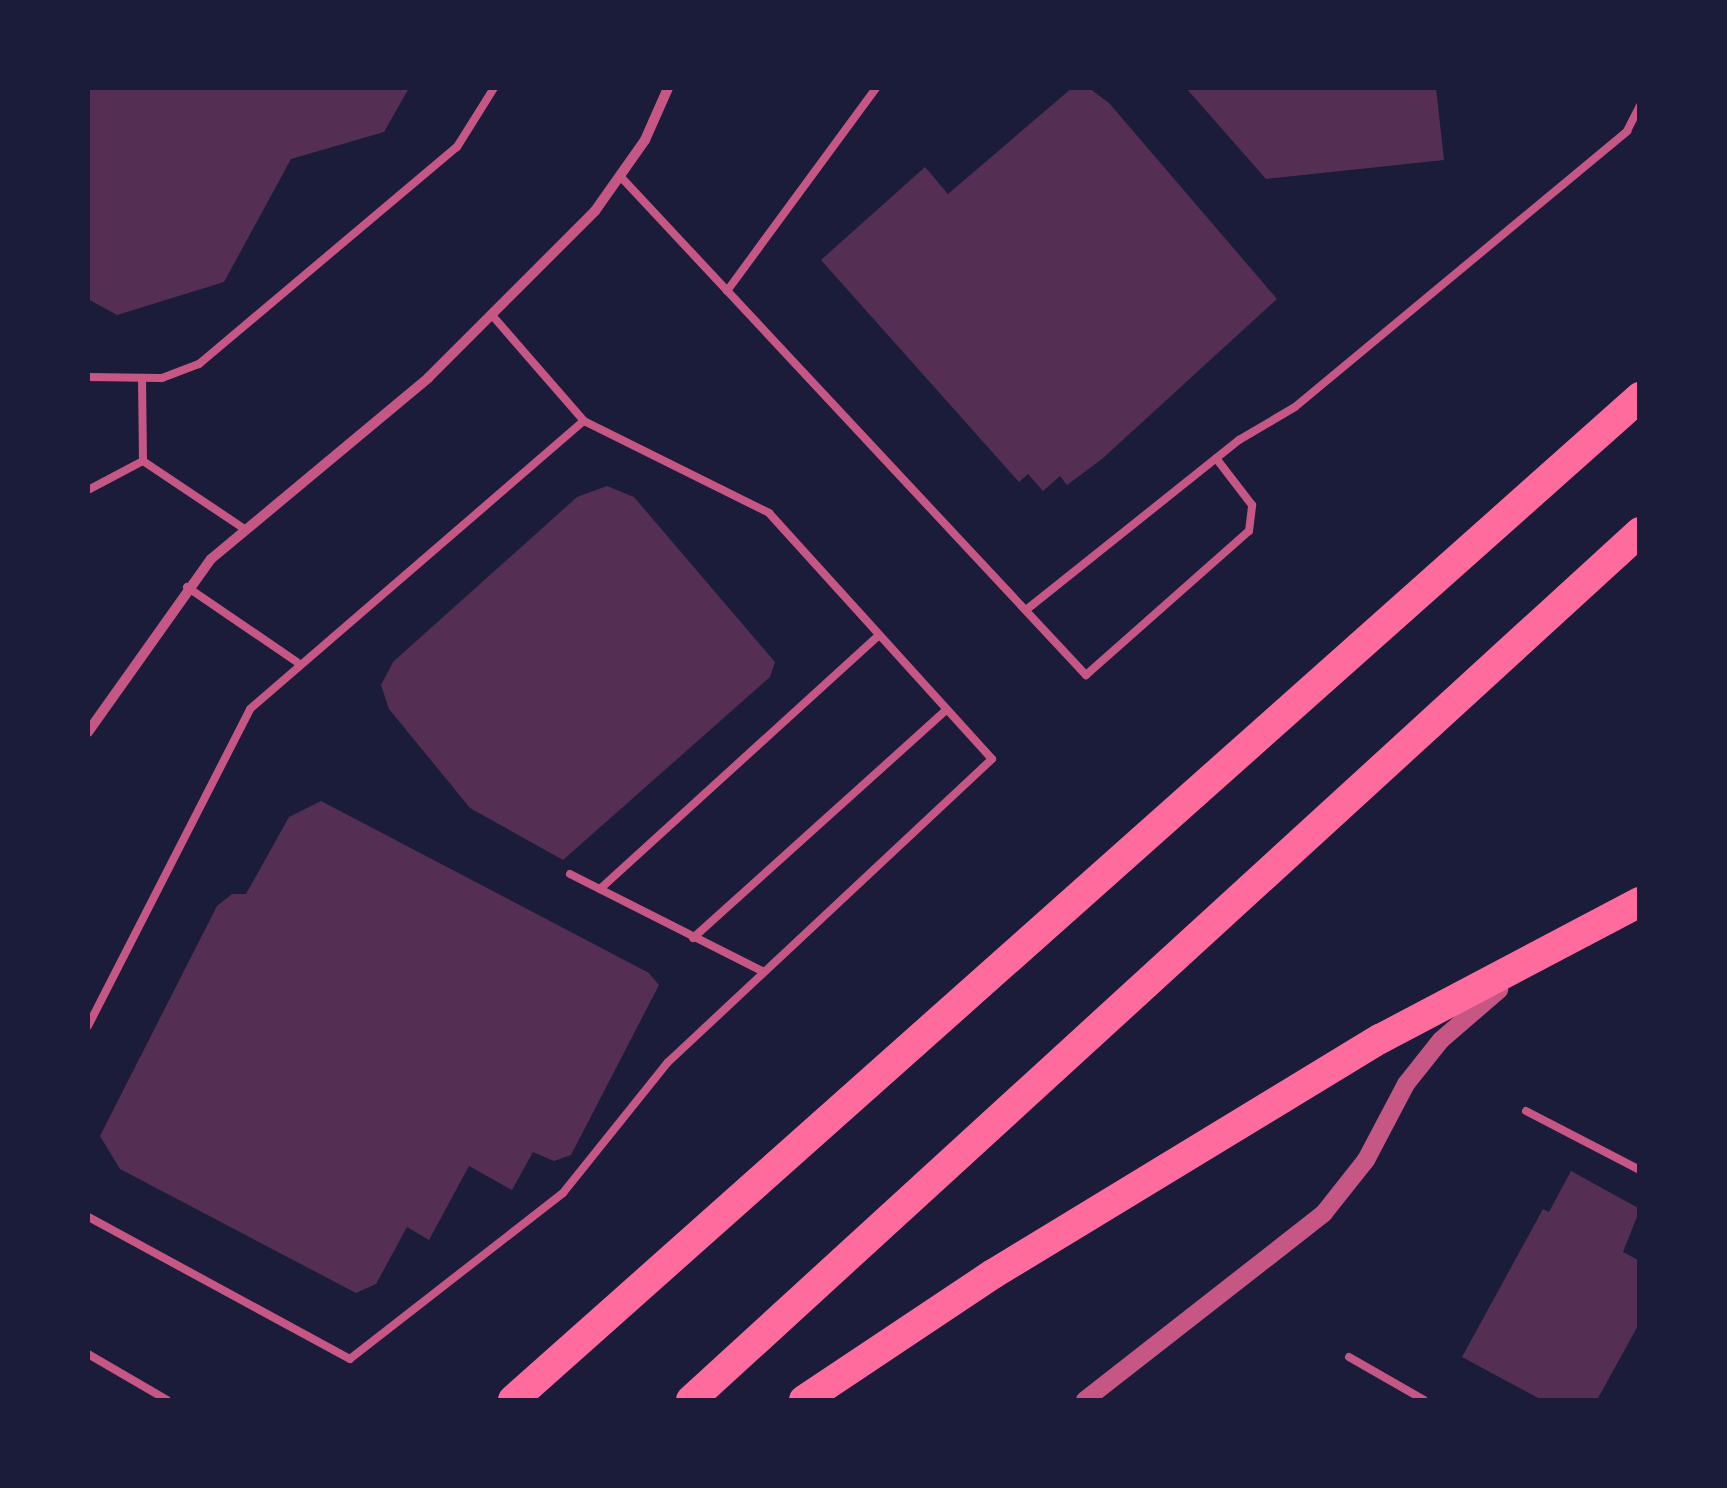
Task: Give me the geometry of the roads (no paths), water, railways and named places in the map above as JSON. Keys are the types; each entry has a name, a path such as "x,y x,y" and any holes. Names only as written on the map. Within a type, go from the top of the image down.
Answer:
{"highway":[{"path":"513,1400 1640,397"},
{"path":"691,1400 1640,532"},
{"path":"804,1400 993,1274 1380,1039 1640,902"}],"street":[{"path":"88,732 187,587 246,530 428,378 595,211 645,140 668,88"},
{"path":"1084,1400 1204,1310 1345,1192 1406,1084 1441,1040 1490,995 1640,902"}],"lane":[{"path":"88,378 142,379 199,364 457,147 494,88"},
{"path":"727,291 876,88"},
{"path":"1026,610 1216,458 1296,407 1627,131 1640,106"},
{"path":"620,176 1086,675 1249,531 1252,505 1216,458"},
{"path":"88,1217 350,1359 563,1193 668,1062 992,759 769,513 584,421 491,314"},
{"path":"142,379 143,461"},
{"path":"88,1026 250,709 298,662 584,421"},
{"path":"143,461 246,530"},
{"path":"88,490 143,461"},
{"path":"187,587 298,662"},
{"path":"600,889 879,635"},
{"path":"693,938 946,710"},
{"path":"570,874 764,972"},
{"path":"1526,1112 1640,1170"},
{"path":"88,1354 167,1400"},
{"path":"1349,1357 1424,1400"}]}
